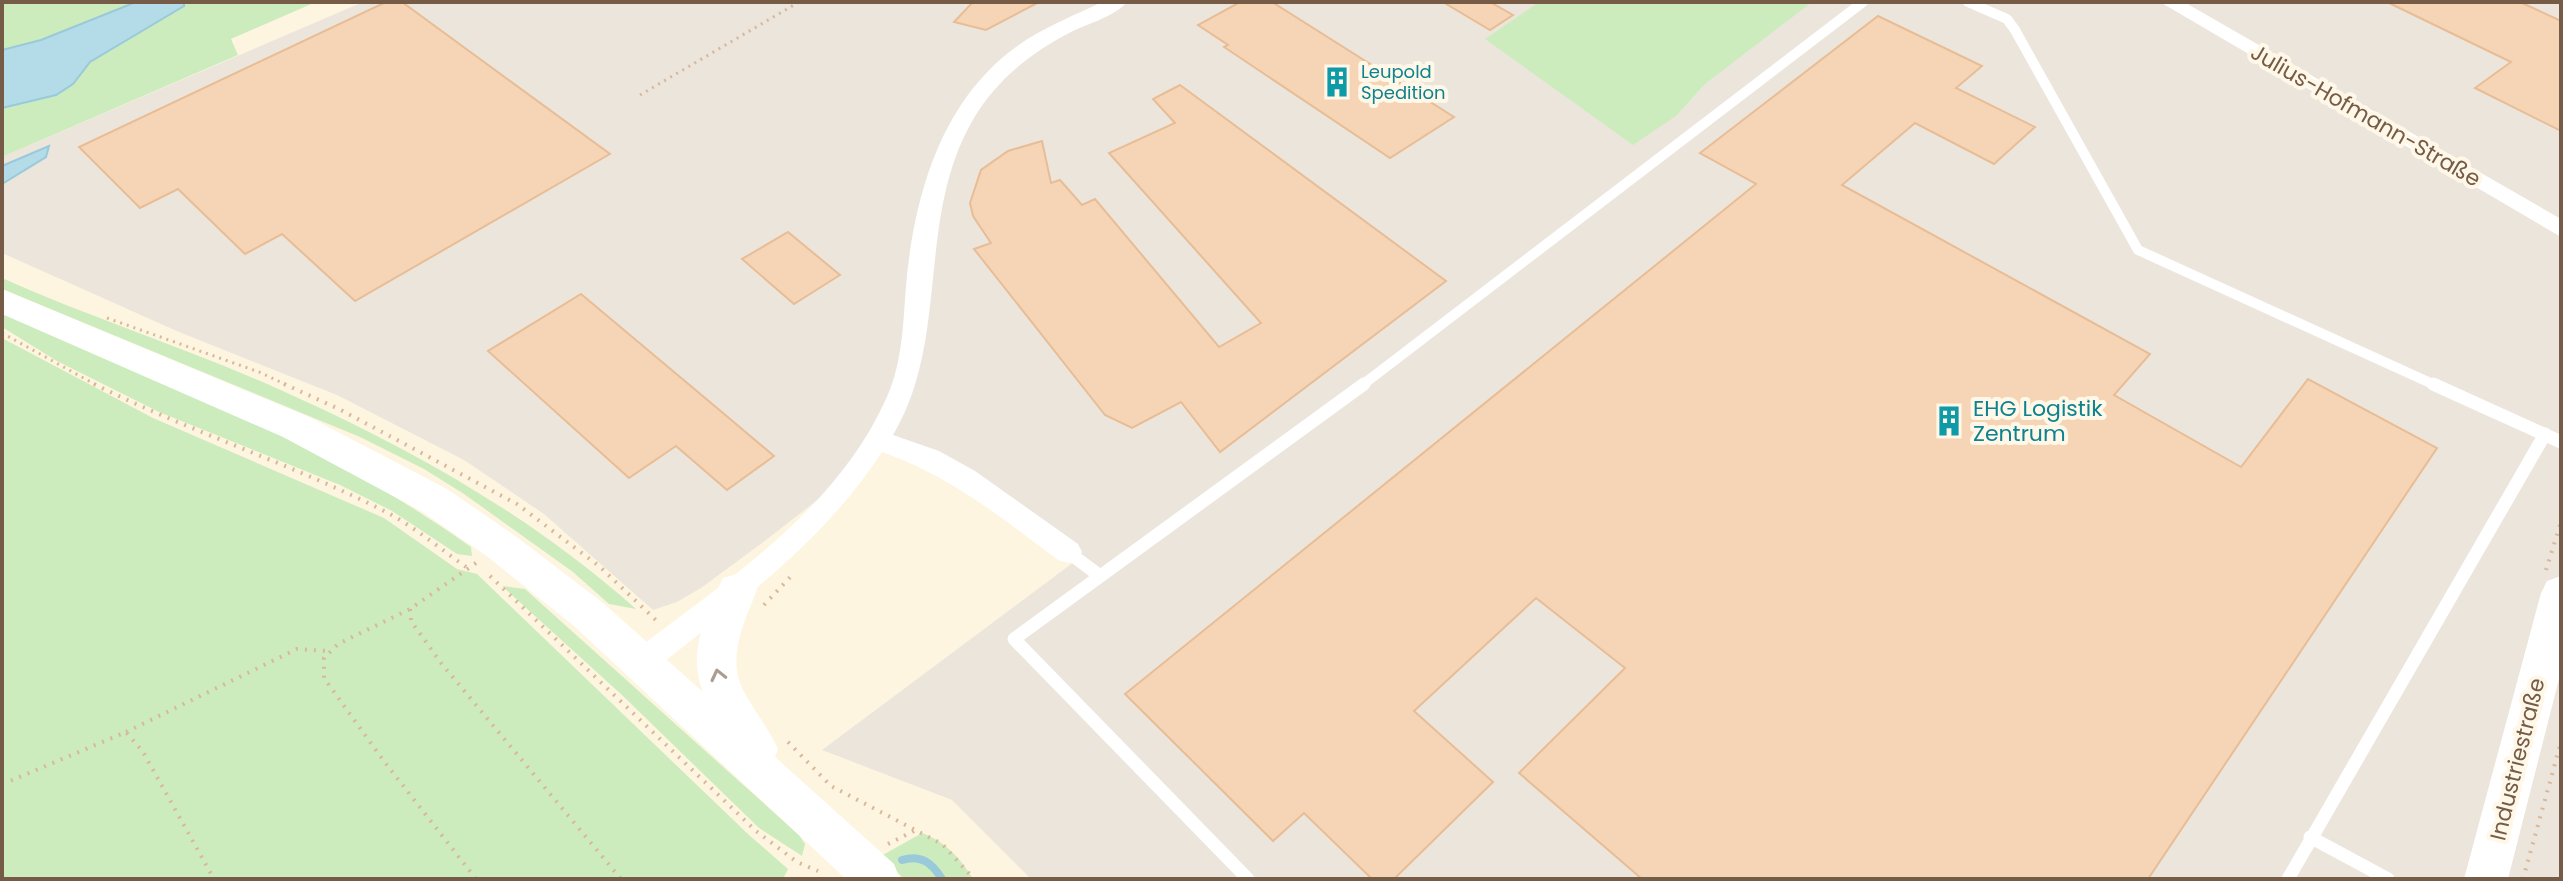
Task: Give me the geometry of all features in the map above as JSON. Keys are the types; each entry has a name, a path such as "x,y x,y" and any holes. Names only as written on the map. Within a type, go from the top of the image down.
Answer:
{"street":[{"path":"642,662 780,554 816,518 877,440 900,397 909,358 929,200 953,133 973,102 1014,58 1047,37 1117,2"},
{"name":"Julius-Hofmann-Straße","path":"2170,2 2561,229"},
{"path":"2,301 332,445 434,500 494,560 588,614 878,879"},
{"path":"877,440 930,458 966,478 1068,552"},
{"path":"737,590 719,632 715,656 717,682 783,791"},
{"name":"Industriestraße","path":"2486,879 2561,593"}],"lane":[{"path":"1248,879 1014,639 1373,377 1863,2"},
{"path":"1968,2 2007,19 2015,30 2138,250 2561,442"},
{"path":"2288,879 2545,434"},
{"path":"1068,552 1100,576"},
{"path":"2310,837 2388,879"}],"path":[{"path":"640,95 799,2"},
{"path":"2,333 49,361 156,415 271,461 390,514 469,569"},
{"path":"2,781 10,781 62,761 297,649 327,651 410,609 469,569 494,560 756,831 797,862 827,875"},
{"path":"410,609 411,621 441,663 621,879"},
{"path":"327,651 322,660 324,678 383,760 476,879"},
{"path":"126,732 143,752 214,879"},
{"path":"786,740 832,787 938,838 960,856 974,879"},
{"path":"2523,879 2561,742"}],"shaded area":[{"path":"363,2 2561,2 2561,879 1031,879 952,800 822,750 1078,559 876,438 856,470 762,543 701,588 677,602 653,610 544,514 464,460 337,395 179,332 2,253 2,157"}],"green space":[{"path":"2,2 316,2 231,39 238,55 2,157"},
{"path":"1539,2 1812,2 1705,84 1676,116 1633,145 1485,39"},
{"path":"2,278 260,381 387,441 516,517 558,546 636,609 609,604 573,572 424,469 360,437 2,289"},
{"path":"2,313 183,390 302,446 416,510 471,547 472,556 457,554 392,511 340,485 159,412 57,361 2,327"},
{"path":"2,338 153,418 384,518 457,569 477,574 788,869 784,877 2,879"},
{"path":"502,586 525,589 799,835 805,844 802,856 759,828 623,696"},
{"path":"922,833 952,852 973,879 904,879 881,856"}],"water":[{"path":"136,2 184,2 184,6 90,62 73,84 56,95 2,108 2,50 41,40"},
{"path":"49,146 46,157 2,184 2,166"}],"building":[{"path":"386,2 402,2 610,154 355,301 282,234 245,254 178,189 140,208 79,147"},
{"path":"973,2 1039,2 986,30 954,22"},
{"name":"Leupold Spedition","path":"1240,2 1272,2 1454,117 1390,158 1224,47 1228,45 1198,25"},
{"path":"1443,2 1490,2 1513,15 1490,30"},
{"path":"2387,2 2520,2 2561,21 2561,131 2475,88 2511,62"},
{"path":"1878,16 1982,66 1956,88 2035,127 1994,164 1915,123 1842,185 2150,354 2114,395 2241,467 2308,379 2437,448 2148,879 1642,879 1519,773 1625,668 1536,598 1414,711 1493,782 1394,879 1372,879 1304,813 1273,841 1125,694 1756,184 1700,153"},
{"path":"1180,85 1446,281 1220,452 1181,402 1132,428 1105,415 974,249 991,243 973,216 970,203 981,170 1008,151 1042,141 1051,183 1060,180 1082,205 1095,199 1219,347 1261,323 1109,153 1175,123 1153,99"},
{"path":"788,232 840,275 794,304 742,259"},
{"path":"581,294 774,456 727,490 676,446 629,478 488,351"}],"waterway":[{"path":"902,860 915,858 925,861 942,879"}],"place":[{"name":"Leupold Spedition","path":"1337,82"},
{"name":"EHG Logistik Zentrum","path":"1949,421"}]}
